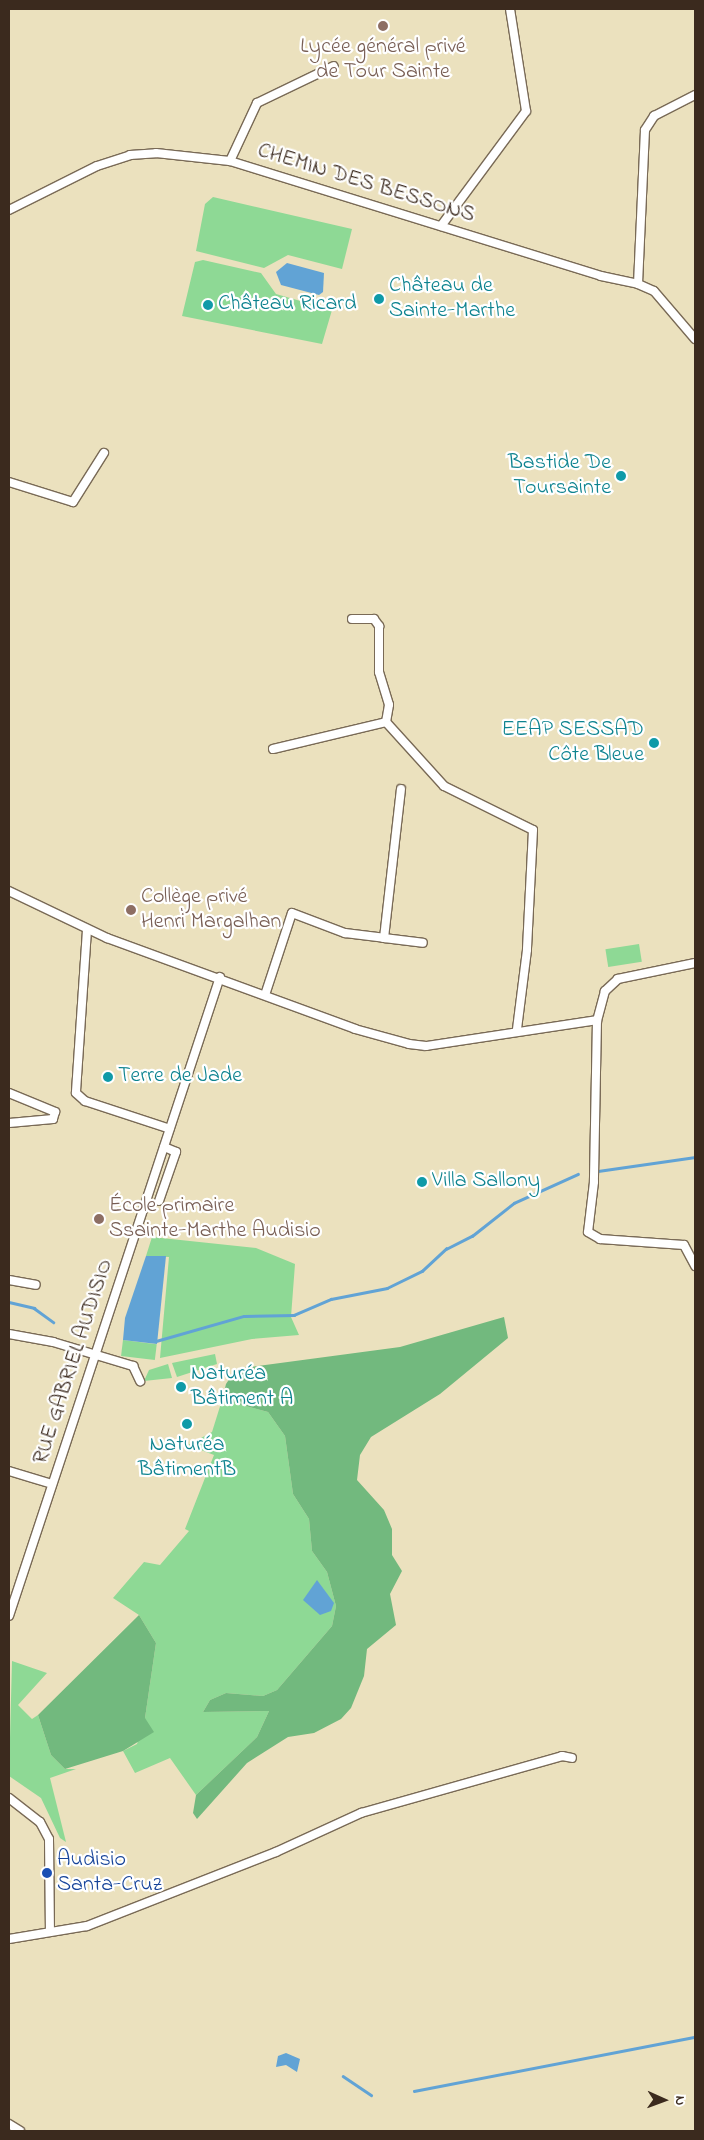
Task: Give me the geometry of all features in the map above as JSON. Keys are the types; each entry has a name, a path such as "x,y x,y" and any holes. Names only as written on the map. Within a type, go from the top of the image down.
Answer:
{"street":[{"path":"441,226 526,111 510,9"},
{"path":"230,161 257,103 334,66"},
{"path":"638,284 645,130 654,116 695,95"},
{"name":"CHEMIN DES BESSONS","path":"9,210 97,166 130,155 156,152 230,161 601,276 638,284 654,291 695,339"},
{"path":"9,482 73,502 104,453"},
{"path":"352,619 374,619 379,626 379,672 389,705 386,722"},
{"path":"273,749 386,722"},
{"path":"386,722 444,786 533,830 525,976 517,1029"},
{"path":"384,938 401,789"},
{"path":"9,891 87,930 220,977 355,1030 409,1044 426,1046 517,1029 597,1020"},
{"path":"265,994 292,913 345,933 423,943"},
{"path":"87,930 75,1088 85,1101 170,1129"},
{"path":"695,963 618,979 605,991 597,1020 594,1182 588,1232 600,1239 684,1245 695,1266"},
{"name":"RUE GABRIEL AUDISIO","path":"9,1616 220,977"},
{"path":"9,1093 52,1107 55,1115 9,1123"},
{"path":"159,1201 176,1152 164,1147"},
{"path":"9,1280 36,1285"},
{"path":"9,1334 94,1354 133,1366 140,1381"},
{"path":"9,1471 52,1484"},
{"path":"9,1939 96,1922 276,1852 361,1813 562,1756 572,1758"},
{"path":"9,1798 40,1822 49,1840 50,1931"},
{"path":"9,2124 20,2131"}],"green space":[{"path":"213,197 352,229 342,269 288,255 264,268 196,251 205,204"},
{"path":"203,260 261,273 276,294 332,310 322,344 182,316 195,262"},
{"path":"639,944 642,962 608,967 605,949"},
{"path":"152,1237 256,1248 295,1264 291,1317 299,1335 252,1339 160,1358 169,1257 146,1256"},
{"path":"504,1317 508,1338 440,1394 371,1437 360,1455 357,1480 384,1510 392,1529 392,1555 402,1571 390,1594 396,1625 367,1649 364,1676 351,1708 341,1719 314,1733 288,1737 247,1763 197,1819 193,1813 196,1795 257,1737 269,1711 203,1712 210,1700 226,1693 263,1696 277,1690 332,1626 336,1606 327,1572 312,1551 309,1519 293,1494 285,1436 268,1412 222,1400 226,1384 236,1369 400,1347"},
{"path":"123,1340 157,1344 155,1360 121,1356"},
{"path":"215,1354 217,1364 177,1377 172,1363"},
{"path":"168,1364 172,1378 144,1381 149,1370"},
{"path":"222,1400 268,1412 285,1436 293,1494 309,1519 312,1551 327,1572 336,1606 332,1626 277,1690 263,1696 226,1693 210,1700 203,1712 269,1711 257,1737 196,1795 170,1758 135,1773 123,1751 137,1744 145,1718 156,1643 139,1615 113,1598 144,1562 160,1565 189,1531 185,1529 214,1455 188,1445 212,1432"},
{"path":"139,1615 156,1643 145,1718 154,1732 123,1751 65,1769 51,1755 38,1715"},
{"path":"12,1661 47,1673 18,1705 32,1719 38,1715 51,1755 65,1769 76,1769 50,1778 66,1842 60,1838 41,1798 9,1776"}],"water":[{"path":"287,263 324,273 323,292 319,295 281,285 276,272"},
{"path":"146,1256 166,1256 157,1344 123,1340 125,1318"},
{"path":"317,1580 334,1603 331,1611 320,1615 303,1600"},
{"path":"286,2053 300,2059 297,2072 286,2065 276,2067 278,2056"}],"waterway":[{"path":"598,1171 695,1157"},
{"path":"156,1341 244,1316 294,1315 331,1299 387,1288 422,1271 446,1249 472,1236 514,1203 578,1174"},
{"path":"9,1302 34,1308 53,1322"},
{"path":"414,2091 695,2037"},
{"path":"343,2076 371,2095"}],"place":[{"name":"Lycée général privé de Tour Sainte","path":"383,26"},
{"name":"Château de Sainte-Marthe","path":"379,299"},
{"name":"Château Ricard","path":"208,305"},
{"name":"Bastide De Toursainte","path":"621,476"},
{"name":"EEAP SESSAD Côte Bleue","path":"654,743"},
{"name":"Collège privé Henri Margalhan","path":"131,910"},
{"name":"Terre de Jade","path":"108,1077"},
{"name":"Villa Sallony","path":"422,1182"},
{"name":"École primaire Ssainte-Marthe Audisio","path":"99,1219"},
{"name":"Naturéa Bâtiment A","path":"181,1387"},
{"name":"Naturéa BâtimentB","path":"187,1424"},
{"name":"Audisio Santa-Cruz","path":"47,1873"}]}
